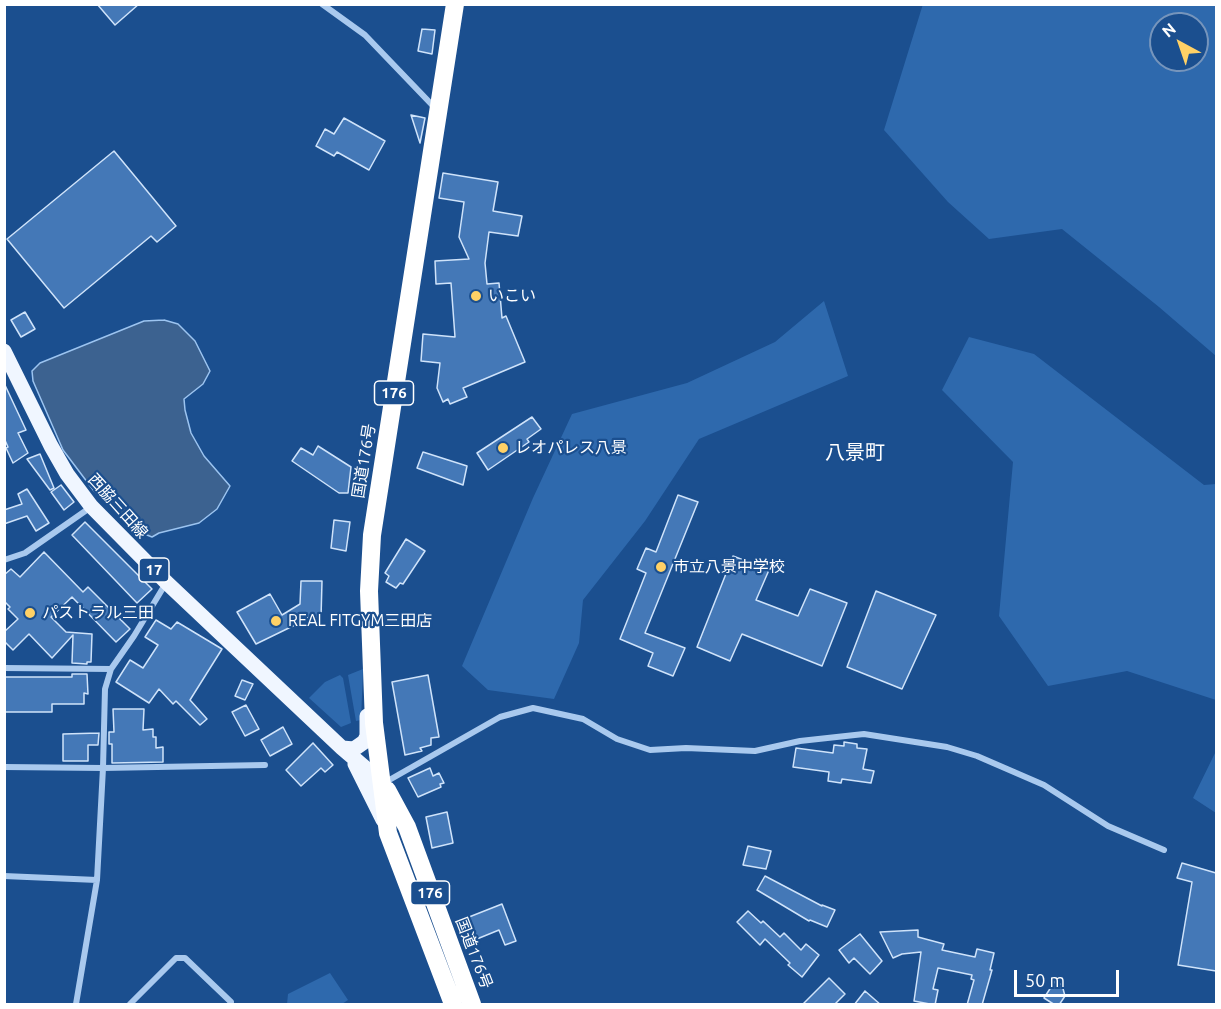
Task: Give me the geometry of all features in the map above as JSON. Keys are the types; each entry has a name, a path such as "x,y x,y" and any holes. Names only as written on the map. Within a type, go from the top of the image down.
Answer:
{"highway":[{"name":"国道176号","path":"453,1005 388,833 375,723 369,591 372,535 455,4"},
{"name":"国道176号","path":"383,783 407,827 472,1005"}],"main road":[{"name":"西脇三田線","path":"4,351 51,446 67,474 91,506 166,582 345,751 383,783"},
{"path":"345,751 364,742 367,736 372,668"},
{"name":"西脇三田線","path":"345,751 368,789 388,833"}],"street":[{"path":"322,4 365,35 437,111"},
{"path":"4,560 25,553 91,506"},
{"path":"76,1005 97,880 105,689 111,669 134,636 166,582"},
{"path":"4,668 111,669"},
{"path":"383,783 500,717 533,708 583,719 617,739 650,750 686,748 755,751 800,741 864,734 947,747 977,756 1044,784 1108,826 1164,850"},
{"path":"4,767 265,765"},
{"path":"4,876 97,880"},
{"path":"130,1005 176,958 185,958 231,1002 230,1005"}],"shaded area":[{"path":"923,4 1216,5 1216,356 1062,229 989,239 948,202 884,130"},
{"path":"824,301 848,376 699,439 645,521 583,600 579,643 554,699 488,690 462,666 533,498 572,414 687,383 775,342"},
{"path":"164,320 178,324 195,341 210,371 203,384 184,399 185,410 191,433 204,456 230,486 217,509 199,523 159,533 152,537 142,533 94,491 63,450 33,381 32,371 40,363 144,321"},
{"path":"969,337 1034,354 1204,485 1216,484 1216,700 1127,671 1048,686 999,616 1013,462 942,390"},
{"path":"363,669 361,720 356,721 348,675"},
{"path":"340,675 343,678 351,723 341,727 309,698 325,682"},
{"path":"1216,751 1216,813 1193,798"},
{"path":"330,973 348,1000 342,1004 287,1004 288,994"}],"building":[{"path":"97,4 139,4 115,25"},
{"path":"422,29 435,30 432,54 418,51"},
{"path":"411,115 425,118 420,143"},
{"path":"344,118 385,141 369,170 337,152 334,156 316,146 325,129 334,134"},
{"path":"114,151 176,226 157,242 151,236 64,308 7,239"},
{"path":"443,173 498,182 493,211 522,216 518,236 489,232 485,263 487,284 499,283 502,318 506,316 525,362 463,388 467,397 450,404 448,399 443,402 437,388 440,363 421,361 423,334 455,337 451,283 436,284 435,261 469,259 459,237 464,202 439,198"},
{"path":"25,312 35,329 21,337 11,320"},
{"path":"4,383 26,430 18,433 28,453 13,463 4,438"},
{"name":"レオパレス八景","path":"532,417 541,429 527,439 529,442 488,470 477,453"},
{"path":"318,446 351,467 348,493 339,493 292,461 301,448 313,455"},
{"path":"423,452 467,466 463,485 417,468"},
{"path":"40,454 54,488 50,490 27,459"},
{"path":"61,485 74,502 64,510 51,492"},
{"path":"27,489 49,523 36,531 27,516 4,524 4,510 22,504 18,494"},
{"path":"678,495 698,502 645,633 685,648 673,676 648,666 653,653 620,639 646,573 637,569 646,548 656,552"},
{"path":"334,520 350,522 346,551 331,548"},
{"path":"85,522 152,589 137,603 72,535"},
{"path":"406,539 425,551 403,584 400,583 396,588 386,582 389,576 385,573"},
{"path":"44,552 83,592 88,587 130,629 116,642 72,597 51,617 66,632 92,634 91,662 87,664 72,663 73,635 52,658 29,634 13,650 4,641 4,632 18,619 4,601 4,575 11,569 20,577"},
{"path":"733,556 769,570 756,600 798,616 810,589 847,603 822,666 742,634 730,661 697,647"},
{"path":"301,581 322,581 321,618 291,617 295,625 256,644 237,612 270,594 282,615 300,604"},
{"path":"876,591 936,615 902,689 847,667"},
{"path":"156,620 171,629 177,622 222,649 190,700 207,719 200,725 176,701 173,704 159,689 149,703 116,682 130,660 143,668 158,645 145,637"},
{"path":"72,674 87,674 88,694 84,693 84,704 52,704 52,712 4,712 4,677 72,677"},
{"path":"428,675 439,737 431,738 431,745 420,748 422,751 405,755 392,682"},
{"path":"242,680 253,684 245,700 235,696"},
{"path":"246,705 259,729 245,736 232,712"},
{"path":"113,709 144,709 143,730 153,729 156,748 163,747 163,762 112,763 112,744 109,744 109,732 114,732"},
{"path":"283,727 292,744 270,756 261,740"},
{"path":"99,733 98,745 88,745 88,761 63,761 63,734"},
{"path":"844,742 857,744 857,748 867,749 863,769 874,771 871,783 842,779 841,783 828,781 829,772 793,767 796,748 833,753 834,745 844,746"},
{"path":"313,743 333,765 325,772 321,768 301,786 286,770"},
{"path":"430,768 433,776 439,773 444,783 440,784 441,787 418,797 408,778"},
{"path":"447,812 453,843 432,848 426,817"},
{"path":"748,846 771,851 766,869 743,865"},
{"path":"1182,863 1216,873 1216,971 1178,965 1192,882 1177,878"},
{"path":"765,876 822,906 835,910 827,927 809,921 757,890"},
{"path":"502,904 516,941 505,945 499,930 472,941 464,919"},
{"path":"748,911 780,937 784,933 801,950 806,944 819,955 802,977 765,939 760,945 737,922"},
{"path":"918,930 918,937 944,944 942,950 975,957 977,949 994,953 990,970 992,970 982,1005 967,1005 974,980 971,979 972,975 938,968 933,989 938,990 935,1005 914,1001 921,952 902,954 893,958 880,932"},
{"path":"860,934 882,961 870,974 854,958 849,963 839,950"},
{"path":"829,978 845,994 834,1005 802,1005"},
{"path":"1055,981 1062,985 1065,996 1059,1005 1044,998"},
{"path":"865,991 881,1005 854,1005"}],"place":[{"name":"いこい","path":"476,296"},
{"name":"レオパレス八景","path":"503,448"},
{"name":"市立八景中学校","path":"661,567"},
{"name":"パストラル三田","path":"30,613"},
{"name":"REAL FITGYM三田店","path":"276,621"}],"district":[{"name":"八景町","path":"855,452"}]}
